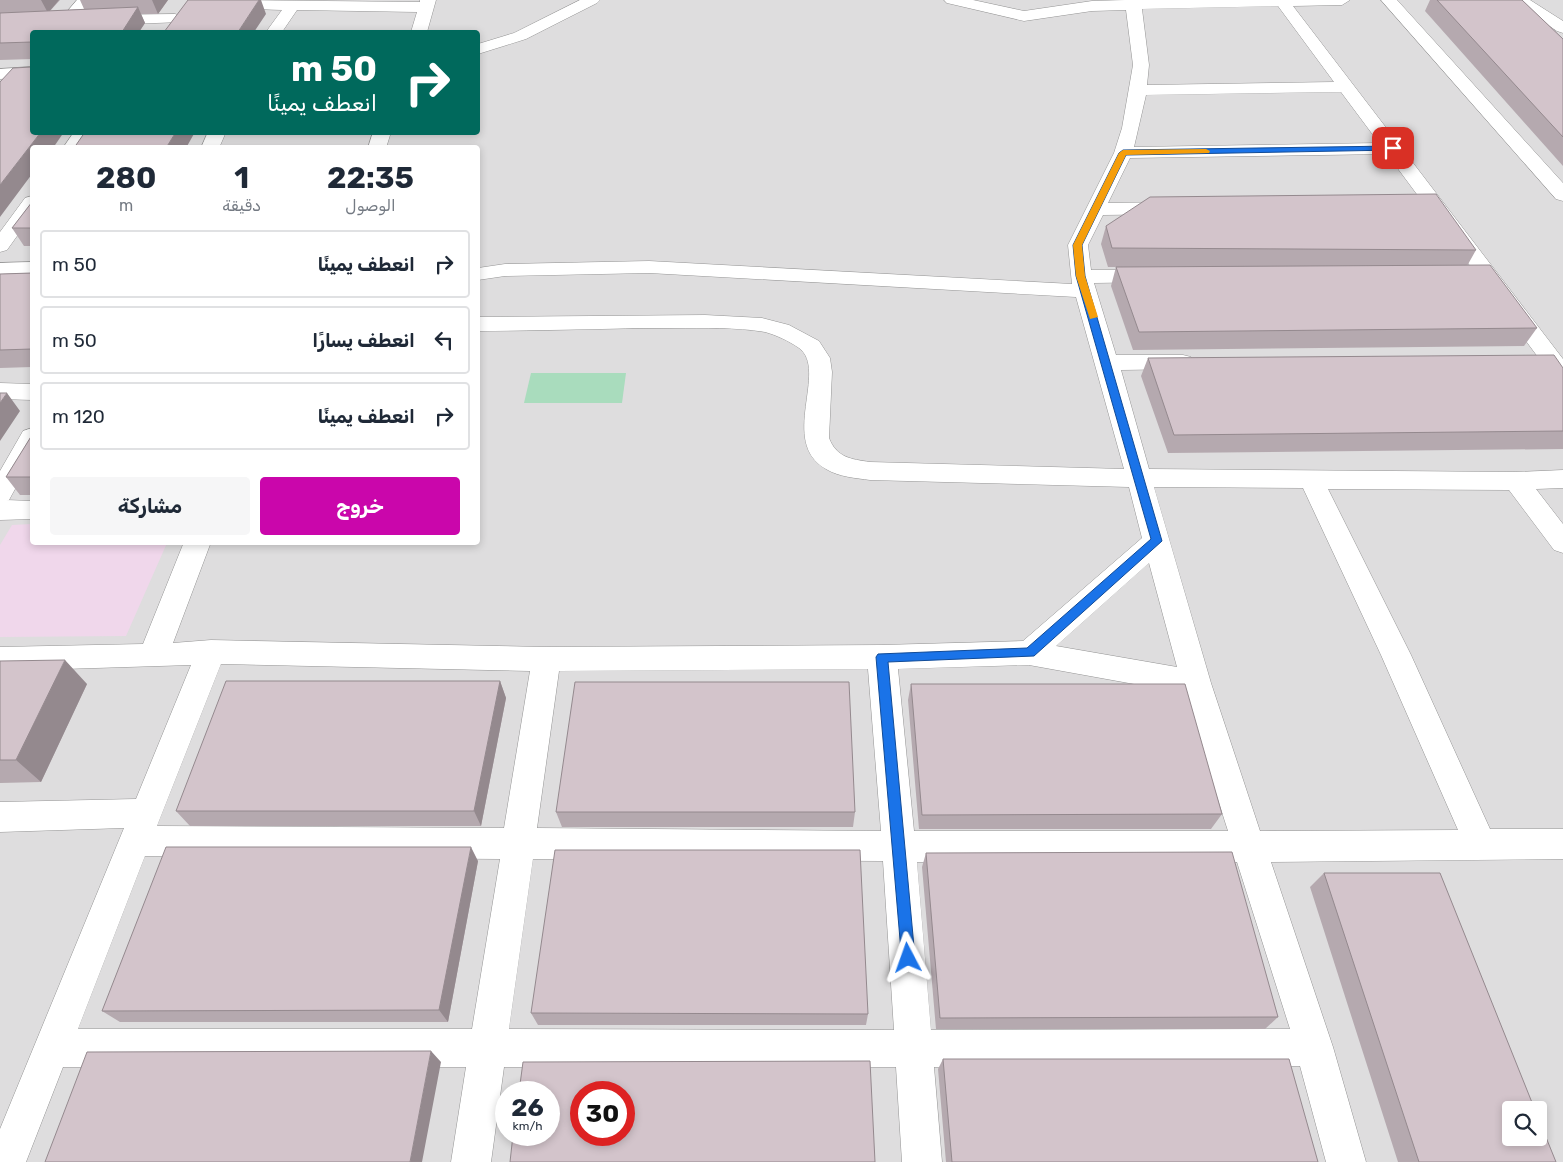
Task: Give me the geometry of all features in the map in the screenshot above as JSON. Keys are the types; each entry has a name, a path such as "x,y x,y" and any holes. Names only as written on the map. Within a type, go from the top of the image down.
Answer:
{"street":[{"path":"68,20 85,0"},
{"path":"480,48 520,36 592,0"},
{"path":"952,0 1024,16 1092,6 1134,3 1342,0"},
{"path":"1389,0 1563,195"},
{"path":"1519,0 1563,28"},
{"path":"1282,1 1558,368"},
{"path":"275,30 295,3"},
{"path":"206,5 426,3 419,30"},
{"path":"1134,3 1141,65 1138,90 1131,128 1123,153 1078,245 1083,284 1107,363 1137,478 1196,683 1314,1047 1346,1162"},
{"path":"165,30 186,5"},
{"path":"48,21 175,19"},
{"path":"0,90 16,73"},
{"path":"1138,90 1347,88"},
{"path":"1123,153 1393,148"},
{"path":"0,246 30,205"},
{"path":"1415,205 1435,205"},
{"path":"1096,209 1186,208"},
{"path":"480,274 505,270 650,267 1083,284 1170,276"},
{"path":"0,269 30,268"},
{"path":"1457,274 1487,274"},
{"path":"480,324 548,321 693,321 764,325 794,336 811,346 816,355 819,373 816,441 822,454 835,463 870,471 1137,478 1311,480 1516,481 1563,478"},
{"path":"1523,361 1558,368"},
{"path":"1107,363 1206,362"},
{"path":"0,391 30,392"},
{"path":"0,493 30,440"},
{"path":"1311,480 1387,637 1481,845"},
{"path":"1516,481 1563,543"},
{"path":"0,510 30,510"},
{"path":"1030,652 1156,541"},
{"path":"153,656 197,545"},
{"path":"0,659 153,656 211,652 546,659 882,657 1030,652 1196,683"},
{"path":"6,1162 211,652"},
{"path":"882,657 899,847 922,1162"},
{"path":"471,1162 546,659"},
{"path":"0,817 141,827 518,843 1250,848 1563,844"},
{"path":"52,1048 488,1047 914,1050 1314,1047"}],"shaded area":[{"path":"0,0 1563,0 1563,1162 0,1162"},
{"path":"531,373 626,373 622,403 524,403"},
{"path":"30,524 30,545 166,545 126,636 0,637 0,545 12,525"}],"building":[{"path":"188,0 259,0 239,30 166,30"},
{"path":"1437,0 1522,0 1563,39 1563,137"},
{"path":"138,7 123,30 30,30 30,42 0,43 0,13"},
{"path":"30,67 30,135 39,135 0,185 0,82 13,68"},
{"path":"83,135 174,135 168,145 76,145"},
{"path":"1436,194 1476,250 1112,248 1106,226 1150,197"},
{"path":"30,205 30,228 12,228"},
{"path":"1490,265 1537,328 1139,332 1116,267"},
{"path":"30,273 30,349 0,350 0,274"},
{"path":"1554,355 1563,368 1563,431 1174,435 1148,358"},
{"path":"0,393 7,393 0,403"},
{"path":"30,438 30,477 6,477"},
{"path":"65,660 16,760 0,760 0,661"},
{"path":"226,681 500,681 474,811 176,811"},
{"path":"575,682 849,682 855,812 556,812"},
{"path":"911,684 1185,684 1222,814 922,815"},
{"path":"166,847 471,847 439,1010 102,1011"},
{"path":"555,850 860,850 868,1014 531,1013"},
{"path":"1232,852 1278,1017 940,1018 926,853"},
{"path":"1324,873 1440,873 1531,1101 1502,1101 1502,1146 1547,1146 1547,1140 1556,1162 1419,1162"},
{"path":"431,1051 410,1162 45,1162 87,1052"},
{"path":"943,1059 1289,1059 1318,1162 952,1162"},
{"path":"870,1061 875,1162 510,1162 512,1146 560,1146 560,1081 520,1081 523,1062"}],"slow traffic":[{"path":"1093,317 1081,276 1078,245 1123,153 1206,151"}],"route":[{"path":"908,958 882,657 1030,652 1156,541 1081,276 1078,245 1123,153 1393,148"}]}
